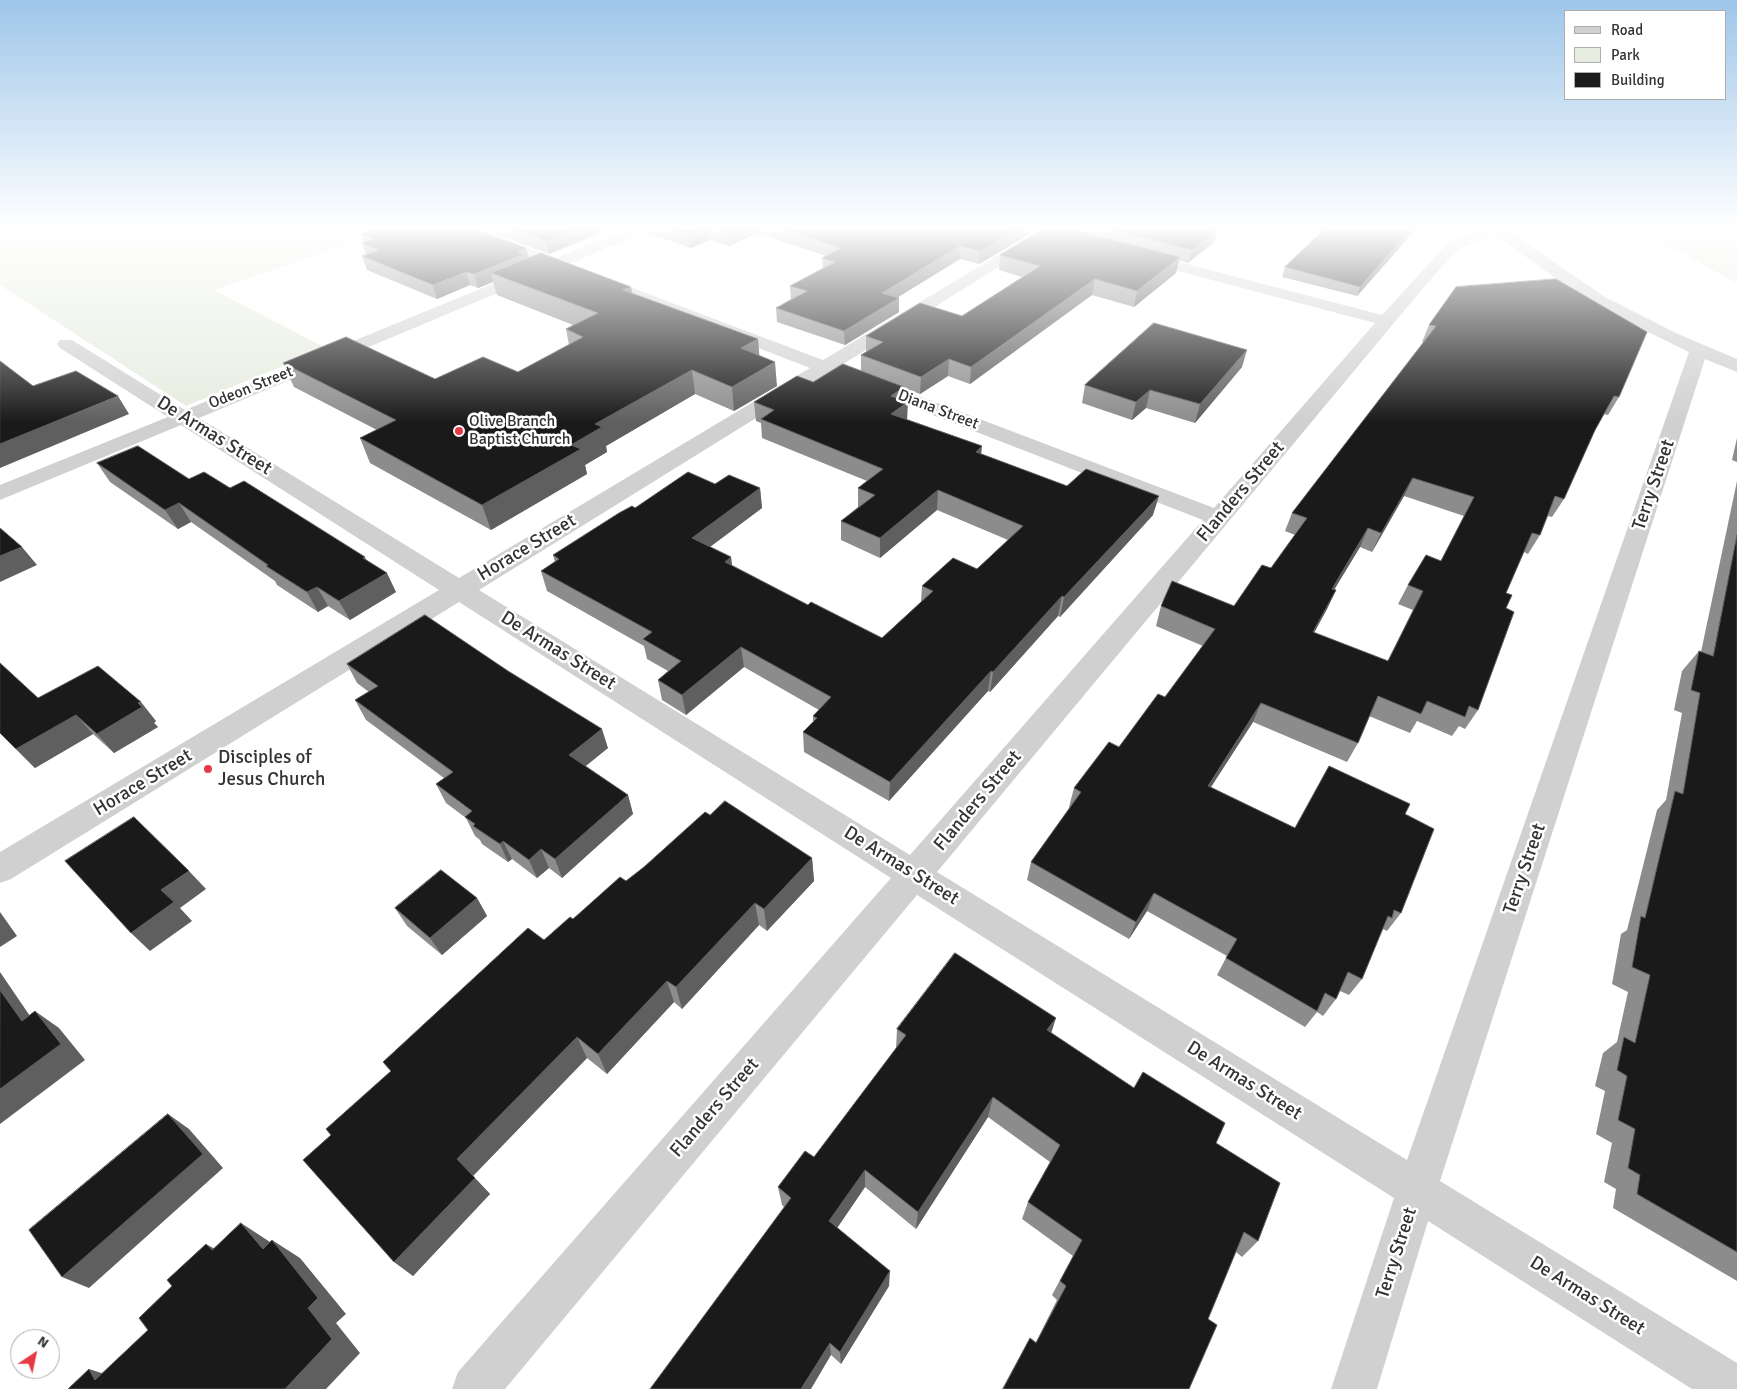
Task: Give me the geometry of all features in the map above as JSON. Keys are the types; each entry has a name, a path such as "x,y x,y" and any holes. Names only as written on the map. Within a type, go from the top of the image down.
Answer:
{"street":[{"name":"Odeon Street","path":"0,493 482,293"},
{"name":"Diana Street","path":"632,293 1220,518"},
{"name":"Horace Street","path":"0,870 947,293"},
{"path":"1278,293 1386,321"},
{"name":"Flanders Street","path":"475,1389 1411,293"},
{"path":"1587,293 1599,301 1737,366"},
{"name":"De Armas Street","path":"66,344 1735,1389"},
{"name":"Terry Street","path":"1354,1389 1417,1190 1700,350"}],"green space":[{"path":"12,293 219,293 326,348 186,406"}],"building":[{"path":"544,293 631,293 758,339 741,348 775,362 732,387 692,370 595,424 602,427 571,445 581,449 482,505 360,438 396,420 283,363 346,337 435,379 483,357 518,372 583,337 566,329 598,313"},
{"path":"804,293 882,293 899,298 844,331 776,308"},
{"path":"998,293 1076,293 971,367 949,359 921,377 861,355 883,342 866,336 920,303 962,316"},
{"path":"1452,293 1580,293 1647,332 1619,397 1614,396 1595,430 1564,499 1555,496 1540,535 1532,533 1506,593 1512,595 1506,608 1514,612 1478,710 1469,706 1465,717 1427,701 1421,714 1378,696 1358,743 1261,703 1208,786 1295,828 1329,766 1410,804 1405,814 1434,829 1401,913 1394,910 1392,918 1388,916 1362,979 1348,972 1336,999 1325,993 1317,1011 1226,958 1237,939 1154,893 1136,922 1031,862 1081,792 1074,788 1109,742 1119,747 1158,694 1165,697 1215,629 1161,606 1172,581 1234,606 1262,565 1271,568 1307,518 1292,513 1436,326 1429,325","holes":["1413,478 1474,497 1441,561 1426,555 1408,585 1423,591 1388,661 1313,632 1336,590 1332,589 1368,528 1381,533"]},
{"path":"1154,323 1247,350 1200,404 1150,390 1136,402 1085,385"},
{"path":"0,361 33,386 76,371 118,396 0,444"},
{"path":"843,364 904,387 891,396 908,402 891,414 982,446 976,452 1067,486 1086,469 1159,496 1064,597 1062,596 993,672 991,671 890,782 803,732 817,718 813,716 831,697 741,647 682,695 658,680 681,661 643,639 652,632 541,571 559,559 553,555 619,513 632,506 635,508 688,472 715,484 729,475 760,488 692,538 731,557 725,562 808,605 811,602 882,638 933,591 922,586 953,558 977,569 1023,526 938,490 880,538 841,521 875,495 858,488 883,469 761,419 774,410 754,402 797,376 813,382"},
{"path":"138,446 189,479 204,472 230,488 244,481 365,557 363,558 387,573 339,601 317,587 307,592 266,566 268,565 179,503 165,510 97,463"},
{"path":"0,528 22,547 0,556"},
{"path":"1737,535 1737,1252 1637,1194 1640,1175 1628,1168 1635,1129 1618,1120 1627,1076 1617,1070 1624,1037 1635,1043 1650,975 1632,967 1641,916 1645,918 1675,791 1683,794 1700,693 1691,690 1699,651 1713,656"},
{"path":"425,615 508,671 602,729 569,755 628,795 555,859 541,849 529,860 503,841 500,844 473,826 475,824 465,817 472,811 436,784 453,772 355,700 378,686 347,664"},
{"path":"0,663 38,698 98,666 141,702 138,703 142,707 97,734 76,715 16,749 0,733"},
{"path":"725,801 812,858 764,909 755,903 676,987 667,981 598,1054 577,1037 457,1159 475,1178 394,1262 303,1160 331,1135 326,1129 391,1071 383,1062 528,928 544,940 570,917 573,919 620,877 626,881 705,812 710,815"},
{"path":"134,817 189,871 161,890 174,902 131,933 65,861"},
{"path":"441,870 477,898 430,938 395,908"},
{"path":"955,953 1056,1018 1047,1030 1134,1088 1143,1072 1225,1123 1216,1143 1280,1183 1258,1241 1244,1232 1208,1319 1217,1325 1189,1389 1003,1389 1030,1338 1036,1343 1066,1286 1060,1281 1082,1240 1028,1202 1060,1145 993,1097 918,1212 865,1170 829,1221 890,1271 840,1352 830,1343 801,1389 650,1389 791,1198 778,1187 805,1151 814,1157 906,1035 897,1029"},
{"path":"0,990 22,1021 35,1011 61,1044 0,1089"},
{"path":"168,1114 203,1154 62,1277 29,1230"},
{"path":"241,1223 263,1249 272,1240 318,1298 308,1308 332,1339 285,1389 68,1389 89,1369 95,1380 148,1330 139,1318 172,1286 167,1280 206,1244 212,1250"}],"place":[{"name":"Olive Branch Baptist Church","path":"459,431"},
{"name":"Disciples of Jesus Church","path":"208,769"}]}
